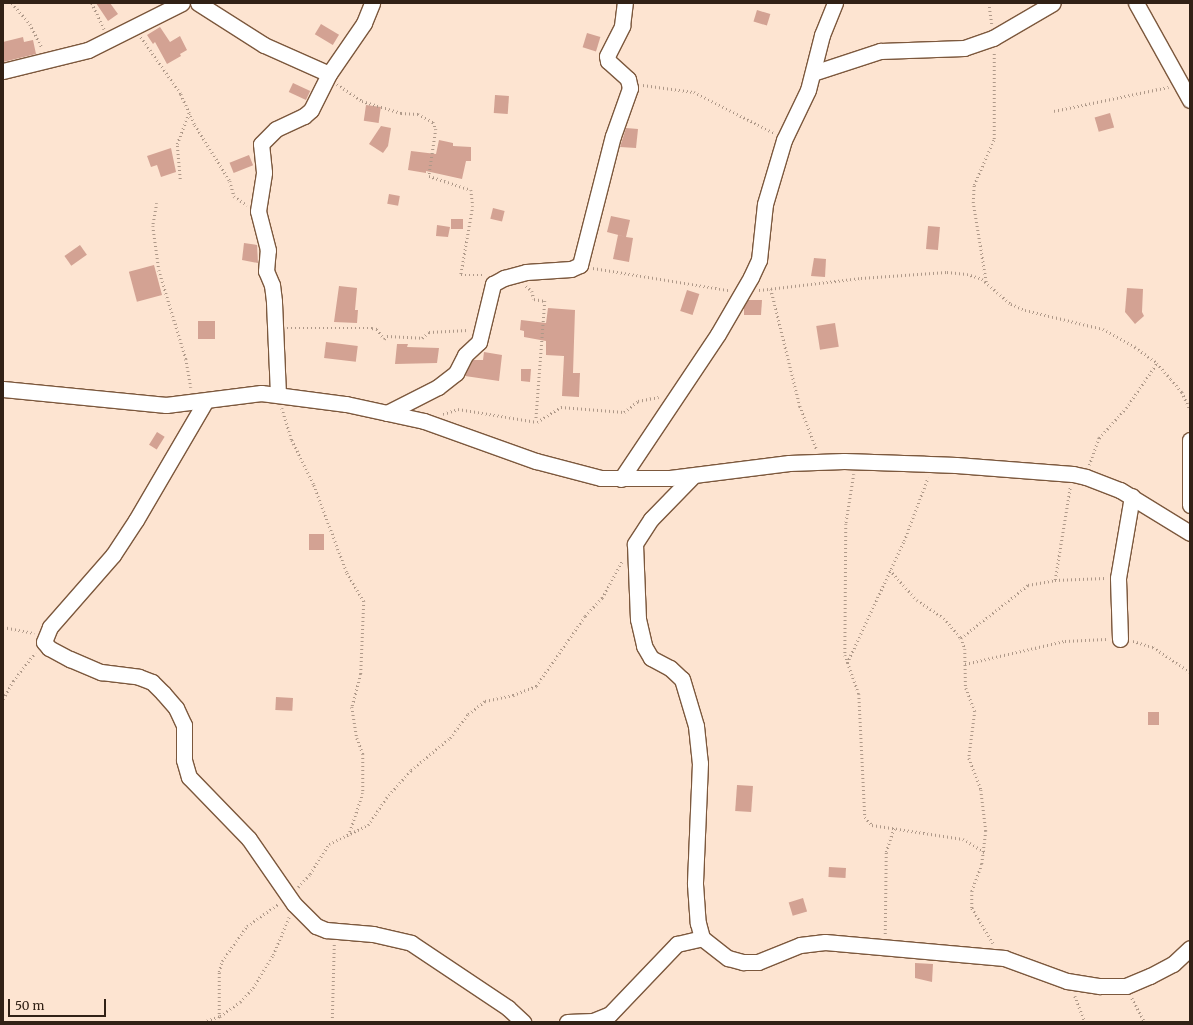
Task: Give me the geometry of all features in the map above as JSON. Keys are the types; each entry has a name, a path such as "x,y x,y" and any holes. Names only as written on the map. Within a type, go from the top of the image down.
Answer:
{"street":[{"path":"3,71 88,50 135,28 182,3"},
{"path":"198,3 264,45 328,78"},
{"path":"278,394 272,285 266,271 268,250 258,211 264,172 261,144 276,129 304,116 311,110 328,78 364,23 372,3"},
{"path":"387,413 438,388 456,373 465,355 479,342 493,284 504,278 522,273 571,270 580,266 630,83 608,61 607,56 622,26 625,3"},
{"path":"621,479 675,395 718,334 759,260 765,204 784,140 808,90 822,35 835,3"},
{"path":"813,73 880,51 957,48 994,38 1053,3"},
{"path":"1136,3 1190,100"},
{"path":"5,393 166,405 261,393 278,394 346,404 440,426 567,471 621,479 693,476 789,463 821,462 934,464 1079,476 1132,496 1190,533"},
{"path":"199,402 136,520 112,555 73,599 45,639 49,648 101,672 139,677 152,682 163,693 176,708 184,725 184,760 190,777 249,839 292,900 316,926 334,931 373,934 411,943 508,1008 523,1022"},
{"path":"1190,440 1190,504"},
{"path":"693,476 651,519 635,544 638,619 644,646 651,658 670,668 682,679 696,726 700,763 695,884 698,923 702,938 728,958 743,962 758,962 800,945 811,943 1004,958 1068,981 1100,986 1126,986 1173,964 1190,948"},
{"path":"1120,639 1118,578 1132,496"},
{"path":"567,1022 593,1021 610,1014 677,944 702,938"}],"path":[{"path":"12,3 30,24 47,59"},
{"path":"92,3 109,40"},
{"path":"986,283 973,203 974,185 994,139 994,38 989,3"},
{"path":"135,28 181,94 189,112 220,161 230,181 234,196 258,211"},
{"path":"328,78 362,101 401,113 418,114 433,122 436,129 429,176 472,190 473,206 461,275 484,275"},
{"path":"630,83 694,92 756,122 784,140"},
{"path":"1054,112 1181,85"},
{"path":"180,179 177,144 189,112"},
{"path":"157,203 153,226 158,270 199,402"},
{"path":"580,266 741,292 861,278 947,272 967,274 986,283 1011,304 1052,318 1103,329 1135,347 1157,363 1182,392 1190,409"},
{"path":"522,273 534,299 545,301 536,421"},
{"path":"770,289 800,406 821,462"},
{"path":"274,328 372,328 377,329 384,339 387,336 422,338 429,332 481,330"},
{"path":"1055,580 1065,507 1079,476 1095,444 1126,408 1157,363"},
{"path":"278,394 292,440 314,485 347,573 364,601 361,674 352,707 357,738 363,754 363,793 349,835"},
{"path":"438,415 458,409 536,421 544,419 561,407 624,412 638,400 675,395"},
{"path":"856,462 846,524 844,579 847,664 859,694 865,817 872,825 894,827 963,839 985,852"},
{"path":"847,664 890,570 934,464"},
{"path":"203,1022 220,1016 240,1002 263,973 292,900 329,844 368,825 386,798 411,770 450,738 468,714 478,705 493,698 513,695 536,686 585,616 602,598 620,565 635,544"},
{"path":"890,570 911,590 917,600 944,618 961,638 965,664 966,688 975,711 968,758 981,790 986,831 985,852 974,884 972,908 1004,958"},
{"path":"961,638 1028,585 1055,580 1118,578"},
{"path":"3,627 45,639 13,681 3,699"},
{"path":"965,664 1065,641 1120,639 1153,647 1190,672"},
{"path":"884,948 886,852 894,827"},
{"path":"219,1022 219,972 222,961 247,926 292,900"},
{"path":"332,1022 334,931"},
{"path":"1068,981 1085,1022"},
{"path":"1126,986 1144,1022"}],"building":[{"path":"96,3 110,3 118,14 108,21"},
{"path":"757,10 770,14 767,26 753,21"},
{"path":"321,24 339,35 333,45 315,34"},
{"path":"160,27 170,42 180,36 187,50 180,54 181,56 167,64 155,42 153,44 147,35"},
{"path":"587,33 600,37 596,51 583,47"},
{"path":"23,37 24,42 33,40 36,54 3,62 3,42"},
{"path":"293,83 310,91 306,100 289,92"},
{"path":"495,95 509,96 508,114 494,113"},
{"path":"366,105 381,107 379,123 364,121"},
{"path":"1110,113 1114,127 1099,132 1095,117"},
{"path":"381,126 391,128 388,146 383,153 369,144"},
{"path":"626,128 638,129 636,148 620,147"},
{"path":"439,140 453,143 453,146 471,147 471,161 466,161 462,179 426,171 426,173 408,170 411,151 436,154"},
{"path":"171,148 176,172 161,177 157,165 151,167 147,156"},
{"path":"249,155 253,165 234,173 230,163"},
{"path":"389,194 400,196 398,206 387,204"},
{"path":"493,208 505,211 502,222 490,219"},
{"path":"611,216 630,220 626,237 607,232"},
{"path":"451,219 463,219 463,229 451,229"},
{"path":"437,225 450,227 448,237 436,236"},
{"path":"928,226 940,227 938,250 926,249"},
{"path":"618,235 633,238 629,262 613,259"},
{"path":"244,243 257,245 258,263 242,260"},
{"path":"80,245 87,255 71,266 64,256"},
{"path":"814,258 826,259 825,277 811,276"},
{"path":"154,265 162,295 137,302 129,272"},
{"path":"339,286 357,288 355,310 358,310 357,323 334,322"},
{"path":"1127,288 1143,289 1142,312 1144,316 1135,324 1125,312"},
{"path":"687,290 699,294 693,315 680,311"},
{"path":"748,300 762,300 761,315 744,315 744,307"},
{"path":"548,308 575,310 573,373 580,373 579,397 562,396 564,356 546,355 546,341 524,337 524,331 520,330 521,320 546,323"},
{"path":"198,321 215,321 215,339 198,339"},
{"path":"835,323 839,347 820,350 816,326"},
{"path":"326,342 358,346 356,362 324,358"},
{"path":"397,344 408,344 407,347 439,348 437,363 395,364"},
{"path":"484,352 502,355 499,381 465,376 473,360 483,360"},
{"path":"521,369 531,369 530,382 521,381"},
{"path":"157,432 165,437 157,449 149,445"},
{"path":"309,534 324,534 324,550 309,550"},
{"path":"276,697 293,698 292,711 275,710"},
{"path":"1148,712 1159,712 1159,725 1148,725"},
{"path":"737,785 753,786 751,812 735,811"},
{"path":"829,867 846,868 845,878 828,877"},
{"path":"803,898 807,911 793,916 789,902"},
{"path":"915,963 933,964 932,982 915,978"}]}
